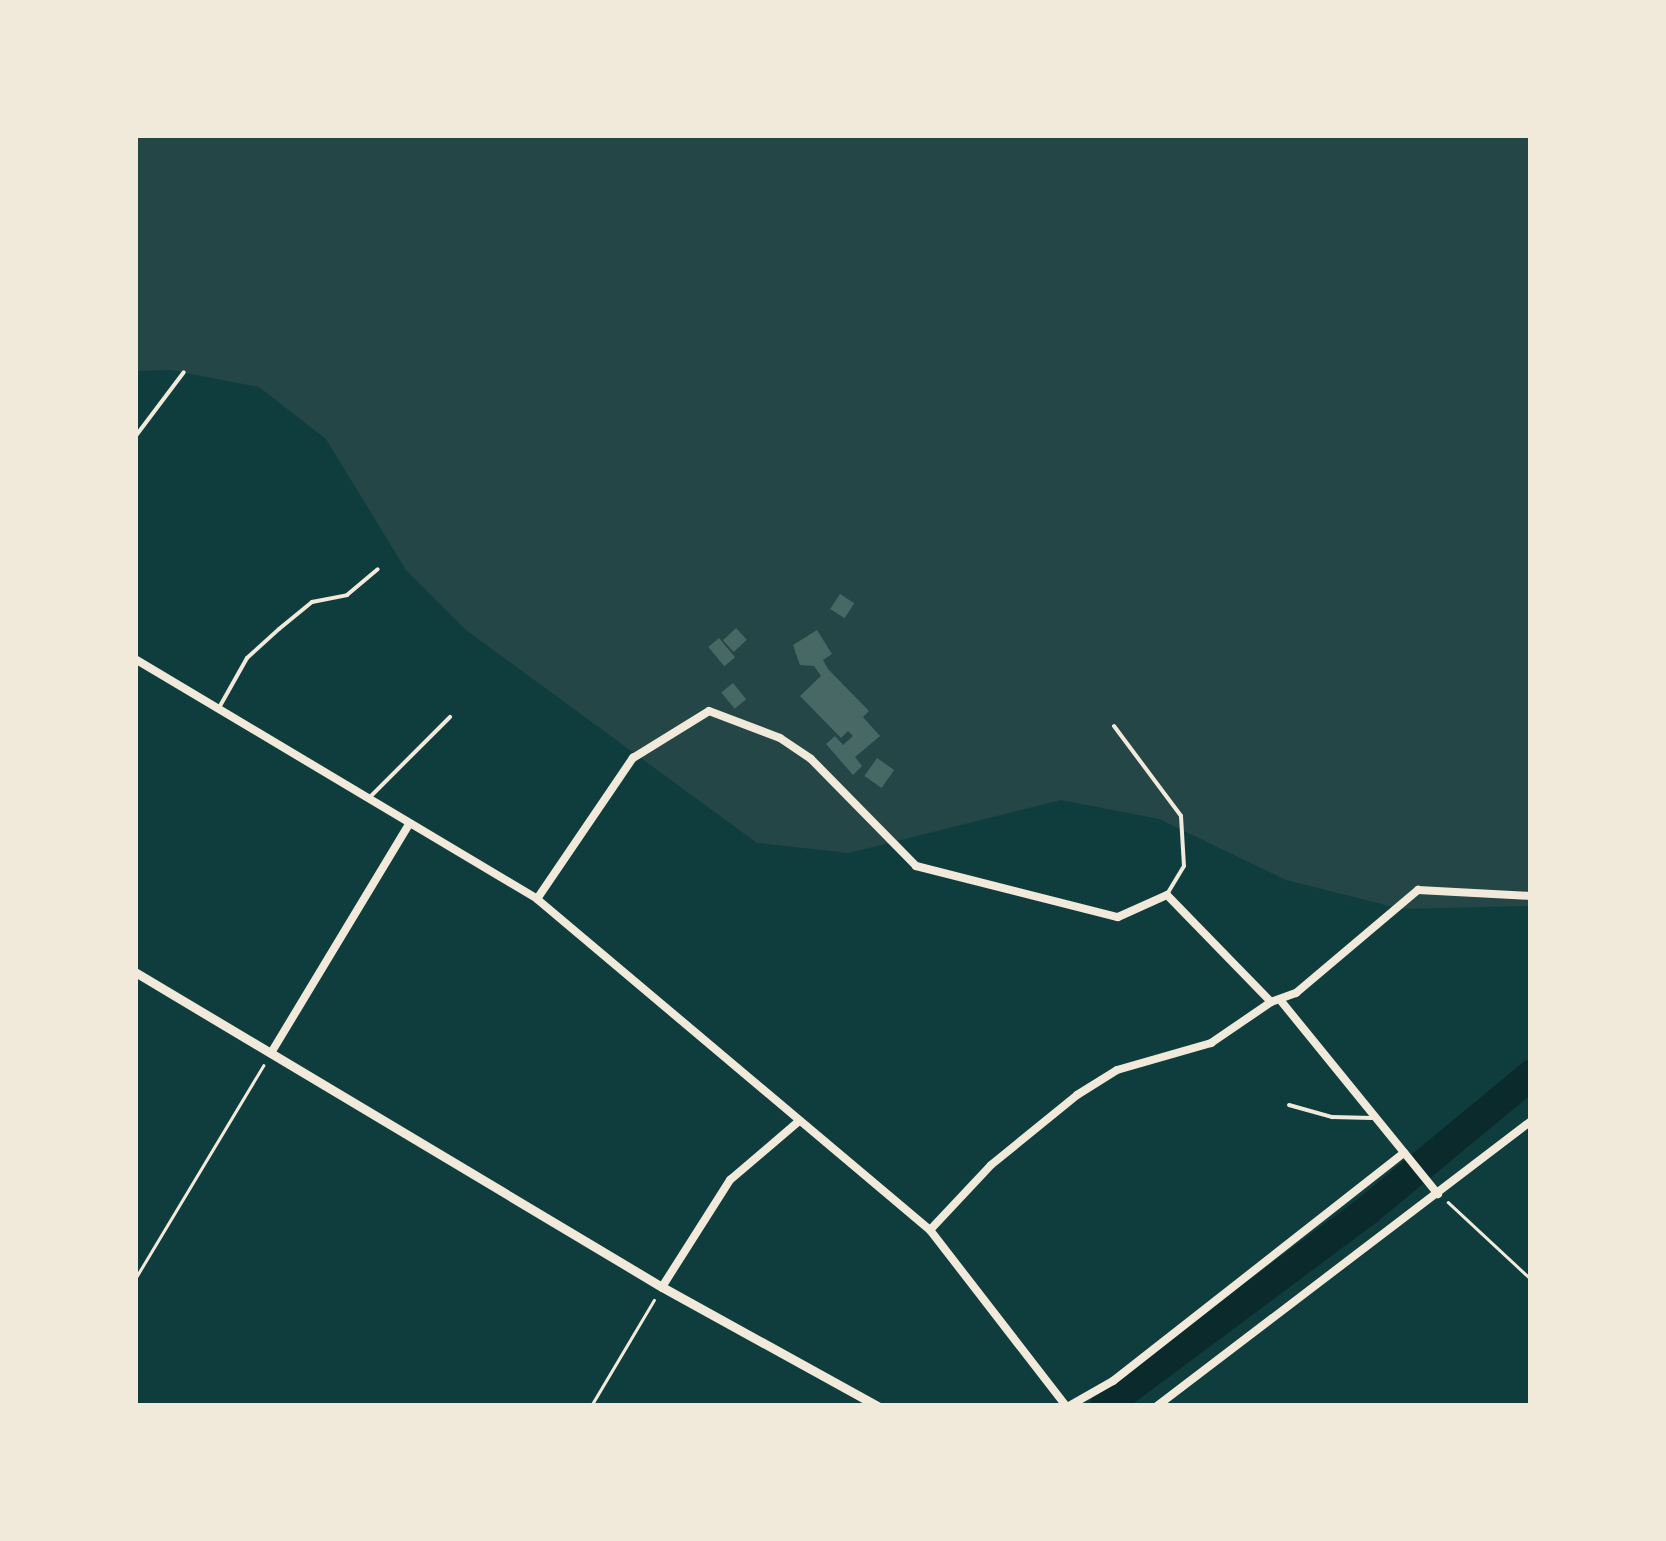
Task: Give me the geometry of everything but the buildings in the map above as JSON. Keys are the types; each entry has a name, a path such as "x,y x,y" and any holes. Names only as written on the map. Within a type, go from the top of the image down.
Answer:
{"street":[{"path":"135,659 536,899 930,1230 1068,1406 1113,1381 1405,1154"},
{"path":"536,899 633,758 709,711 780,738 811,759 916,866 1118,918 1167,895 1276,1001 1436,1191"},
{"path":"271,1053 410,824"},
{"path":"930,1230 991,1165 1077,1094 1117,1070 1211,1042 1276,1001 1418,890 1531,896"},
{"path":"135,972 662,1287 878,1406"},
{"path":"662,1287 730,1180 799,1121"},
{"path":"1157,1406 1531,1121"}],"lane":[{"path":"135,437 184,372"},
{"path":"218,710 248,658 279,628 312,602 347,595 378,569"},
{"path":"368,799 450,718"},
{"path":"1114,726 1181,816 1184,866 1167,895"},
{"path":"1289,1105 1332,1117 1376,1118"}],"path":[{"path":"135,1279 271,1053"},
{"path":"1436,1191 1531,1279"},
{"path":"591,1406 662,1287"}],"shaded area":[{"path":"135,135 1531,135 1531,906 1401,909 1286,880 1159,819 1061,800 849,853 757,843 466,630 406,570 326,439 259,387 171,370 135,371"}],"waterway":[{"path":"1105,1406 1368,1210 1531,1075"}]}
